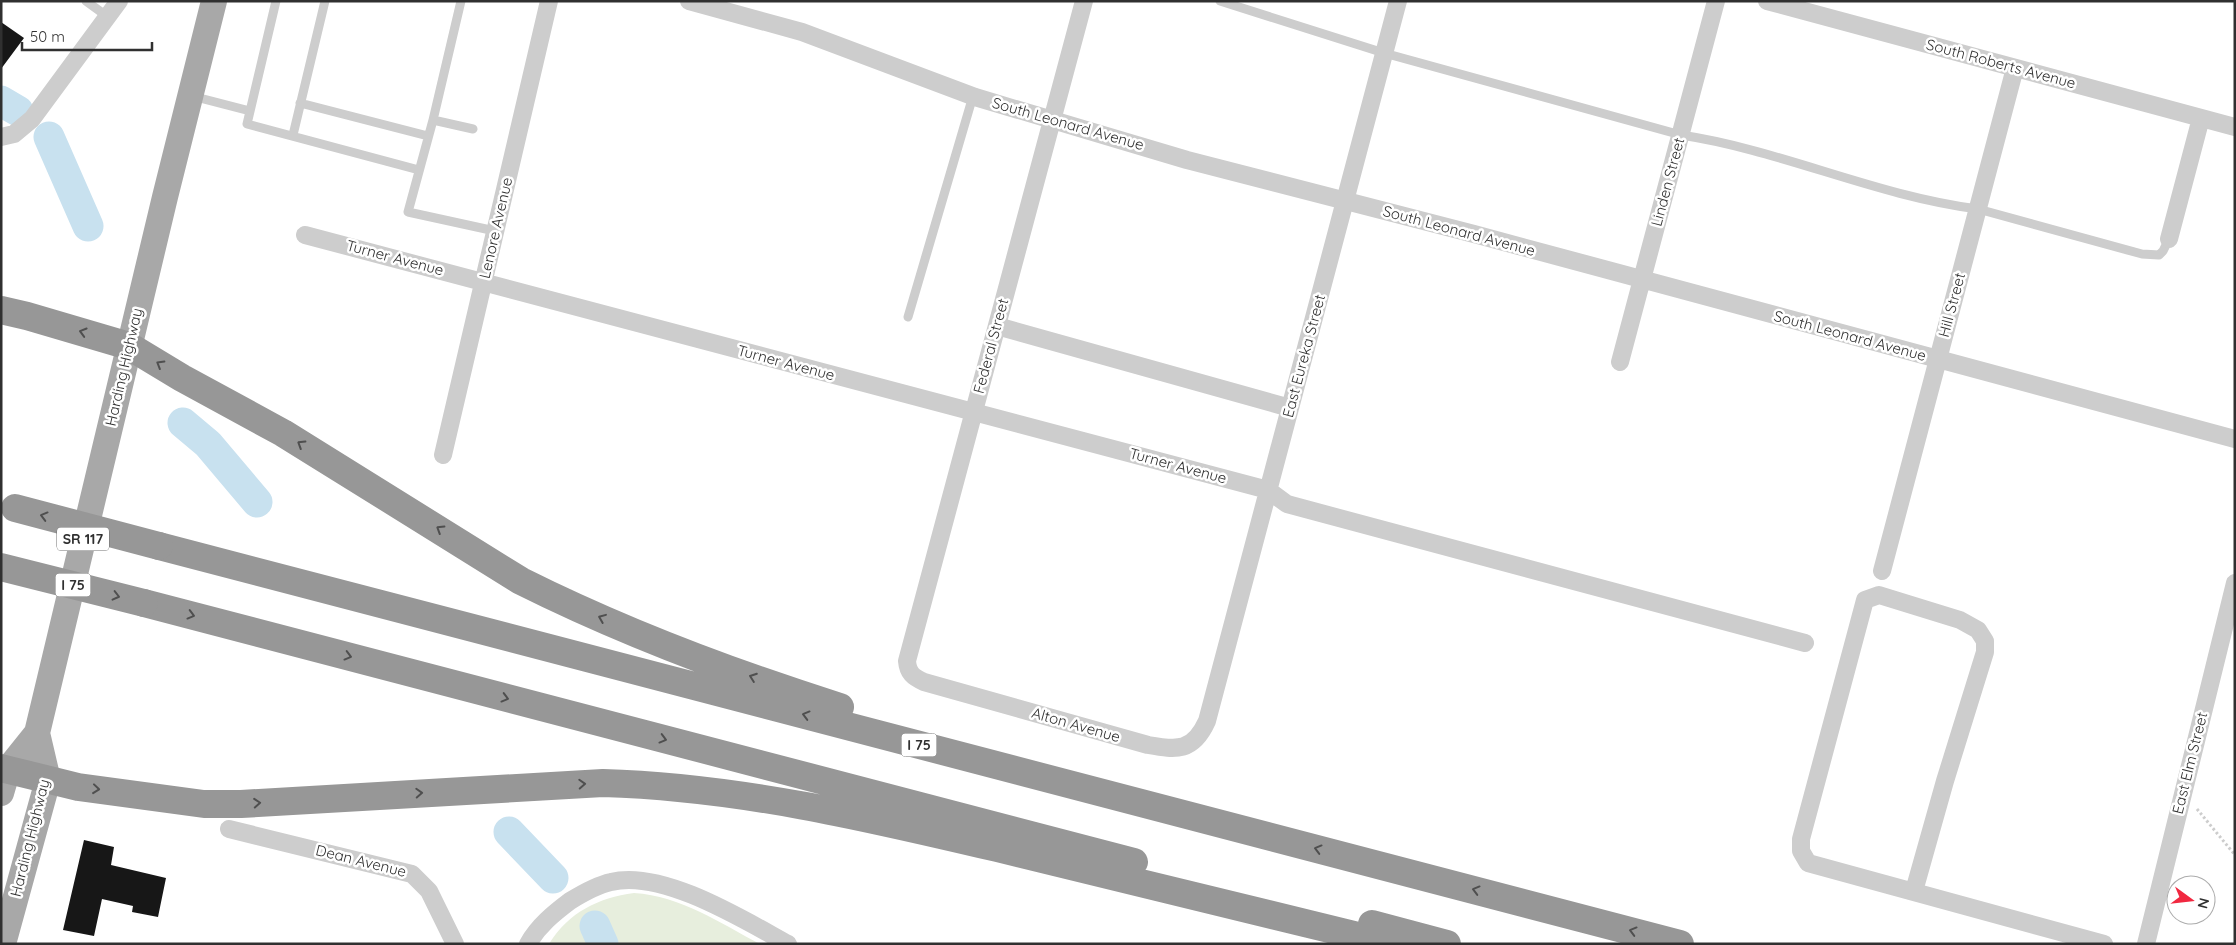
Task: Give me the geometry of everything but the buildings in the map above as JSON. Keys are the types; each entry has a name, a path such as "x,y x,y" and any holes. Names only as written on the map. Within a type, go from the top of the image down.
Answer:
{"highway":[{"path":"1,310 129,346 182,378 283,433 521,581 598,617 720,665 821,701 873,717 1207,806 1275,831 1283,840"},
{"name":"I 75","path":"8,506 1680,944"},
{"name":"I 75","path":"1,567 1447,944"},
{"path":"3,777 48,780 78,787 204,804 241,804 603,783 686,788 778,800 871,818 1391,944"}],"main road":[{"name":"Harding Highway","path":"3,777 37,733 129,346 214,1"},
{"name":"Harding Highway","path":"3,944 48,780 37,733"}],"street":[{"path":"1,137 14,134 32,119 119,1"},
{"name":"Lenore Avenue","path":"443,455 549,1"},
{"name":"South Leonard Avenue","path":"689,1 802,32 973,96 1187,160 1642,279 2235,439"},
{"name":"Federal Street","path":"924,682 915,678 908,671 907,661 1084,1"},
{"name":"East Eureka Street","path":"1210,710 1398,1"},
{"name":"Linden Street","path":"1620,362 1716,1"},
{"name":"South Roberts Avenue","path":"1767,1 2235,127"},
{"name":"Hill Street","path":"1882,571 2015,68"},
{"path":"2168,239 2201,118"},
{"name":"Turner Avenue","path":"305,235 1268,490"},
{"path":"997,326 1290,408"},
{"path":"1268,490 1287,504 1805,643"},
{"name":"East Elm Street","path":"2146,944 2235,583"},
{"path":"1914,891 1945,781 1985,652 1985,641 1978,630 1960,620 1879,595 1865,600 1801,839 1801,851 1808,863 2104,944"},
{"name":"Alton Avenue","path":"924,682 1148,745 1168,748 1187,746 1196,740 1203,731 1210,710"},
{"name":"Dean Avenue","path":"229,829 412,874 429,891 454,944"},
{"path":"528,944 534,933 556,911 584,892 613,881 643,881 672,887 735,916 788,944"}],"lane":[{"path":"86,1 108,17"},
{"path":"276,1 246,124 418,170"},
{"path":"292,135 325,1"},
{"path":"461,1 433,120 408,212 495,231"},
{"path":"1220,1 1384,53 1680,135 1726,143 1952,206 1978,209 2152,256 2159,255 2163,251 2168,239"},
{"path":"190,96 250,111"},
{"path":"908,318 973,96"},
{"path":"300,103 428,136"},
{"path":"433,120 473,129"}],"path":[{"path":"2181,803 2196,806 2235,855"}],"green space":[{"path":"634,893 668,899 684,905 715,919 760,944 549,944 566,923 586,908 608,899"}],"waterway":[{"path":"1,101 18,111"},
{"path":"49,137 88,226"},
{"path":"183,423 208,444 257,502"},
{"path":"509,832 553,878"},
{"path":"595,926 603,944"}]}
